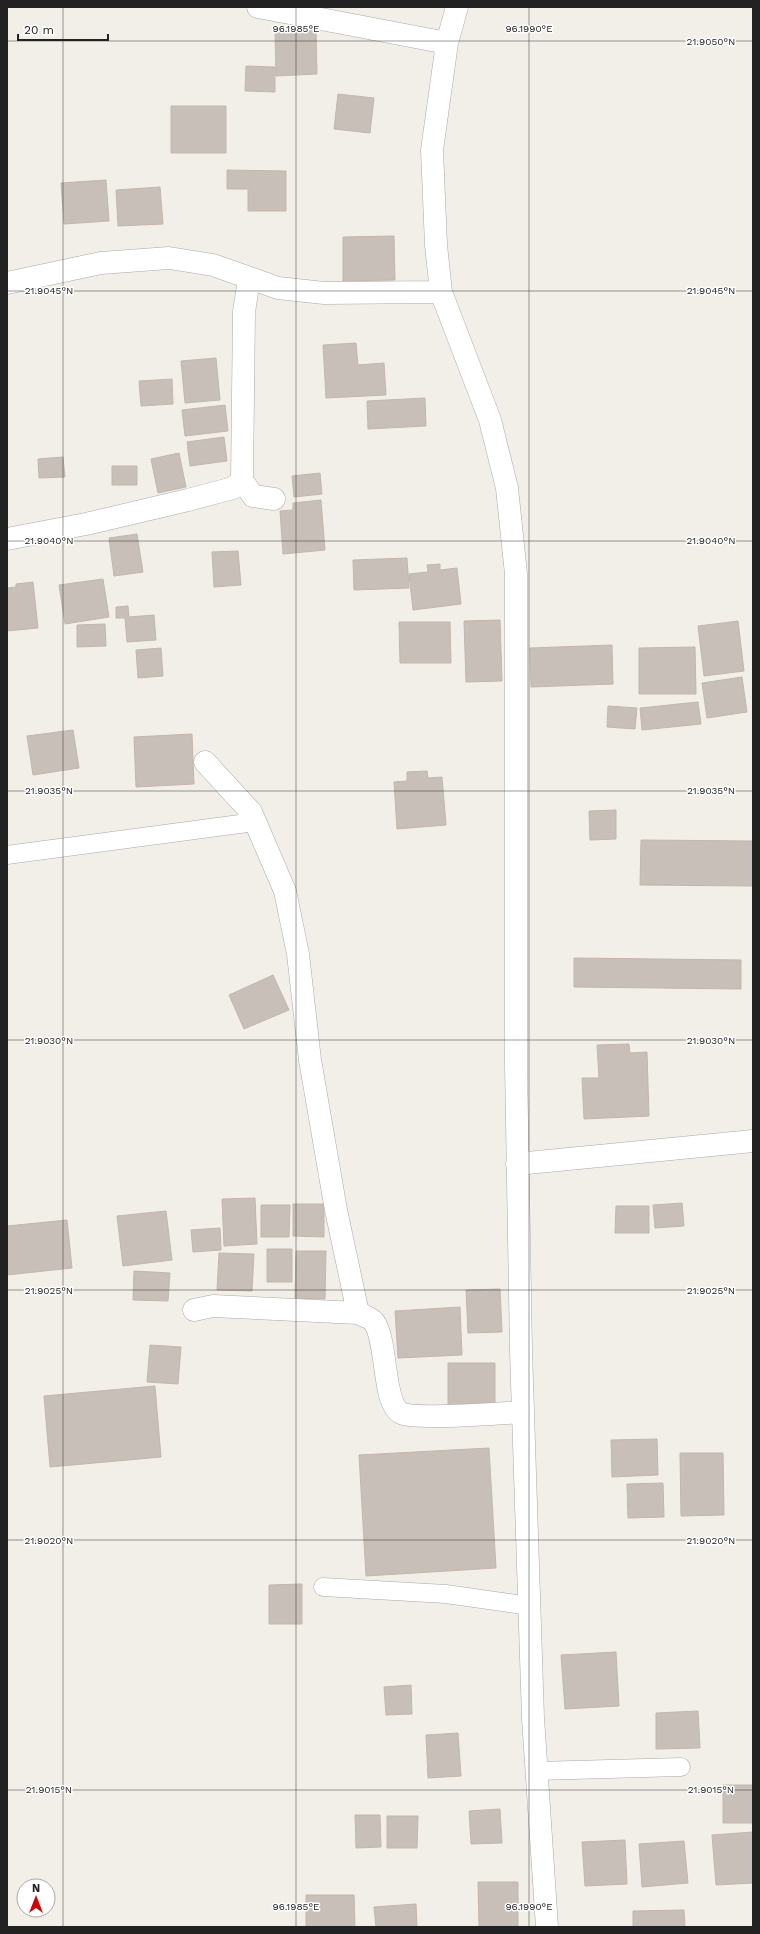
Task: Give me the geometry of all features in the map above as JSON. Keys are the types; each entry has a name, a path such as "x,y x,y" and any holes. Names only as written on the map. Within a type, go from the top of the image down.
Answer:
{"street":[{"path":"258,7 447,43"},
{"path":"457,7 447,43 432,150 436,245 441,292 490,420 507,488 516,574 516,1065 523,1412 537,1771 547,1927"},
{"path":"7,283 101,263 169,258 213,265 278,288 324,293 441,292"},
{"path":"249,279 244,312 242,480 253,496 274,499"},
{"path":"7,539 86,524 188,500 233,488 242,480"},
{"path":"205,762 251,812 285,890 298,954 313,1076 336,1210 358,1313"},
{"path":"518,1164 753,1141"},
{"path":"194,1310 213,1306 358,1313 373,1321 381,1341 392,1404 401,1413 423,1416 523,1412"}],"lane":[{"path":"7,855 255,822"},
{"path":"323,1587 446,1594 530,1606"},
{"path":"537,1771 681,1767"}],"building":[{"path":"316,30 317,74 276,76 275,31"},
{"path":"246,66 275,67 275,92 245,91"},
{"path":"338,94 374,98 370,133 334,129"},
{"path":"171,106 226,106 226,153 171,153"},
{"path":"227,170 286,171 286,211 248,211 248,189 227,189"},
{"path":"106,180 109,221 64,224 61,183"},
{"path":"160,187 163,224 118,226 116,190"},
{"path":"394,236 395,280 343,281 343,237"},
{"path":"356,343 358,365 384,363 386,395 326,398 323,345"},
{"path":"216,358 220,400 185,403 181,361"},
{"path":"172,379 173,404 141,406 139,381"},
{"path":"425,398 426,426 368,429 367,401"},
{"path":"225,405 228,431 185,436 182,410"},
{"path":"224,437 227,461 190,466 187,442"},
{"path":"179,453 186,487 158,493 151,459"},
{"path":"63,457 65,477 39,478 38,459"},
{"path":"112,466 137,466 137,485 112,485"},
{"path":"320,473 322,494 294,497 292,476"},
{"path":"321,500 325,550 283,554 280,511 293,510 293,503"},
{"path":"137,534 143,572 114,576 109,538"},
{"path":"238,551 241,585 214,587 212,552"},
{"path":"407,558 409,588 354,590 353,560"},
{"path":"440,564 440,570 457,568 461,604 413,610 409,574 428,572 427,565"},
{"path":"103,579 109,617 65,624 59,585"},
{"path":"33,582 38,628 7,631 7,588 16,587 16,584"},
{"path":"128,606 129,617 154,615 156,640 127,642 125,618 116,618 116,607"},
{"path":"500,620 502,681 466,682 464,621"},
{"path":"738,621 744,671 704,676 698,626"},
{"path":"399,622 450,622 451,663 400,663"},
{"path":"105,624 106,646 77,647 77,625"},
{"path":"612,645 613,684 531,687 530,648"},
{"path":"695,647 696,694 639,694 639,648"},
{"path":"161,648 163,676 138,678 136,650"},
{"path":"742,677 747,712 707,718 702,683"},
{"path":"698,702 701,724 642,730 640,708"},
{"path":"608,706 637,708 635,729 607,727"},
{"path":"73,730 79,768 33,775 27,736"},
{"path":"192,734 194,784 136,787 134,737"},
{"path":"427,771 428,778 442,777 446,825 397,829 394,782 407,781 407,772"},
{"path":"616,810 616,839 590,840 589,811"},
{"path":"641,840 753,841 753,886 640,885"},
{"path":"574,958 741,960 741,989 574,987"},
{"path":"273,975 289,1010 244,1029 229,995"},
{"path":"629,1044 630,1053 647,1052 649,1116 584,1119 582,1078 599,1078 597,1045"},
{"path":"255,1198 257,1244 224,1246 222,1199"},
{"path":"682,1203 684,1226 655,1228 653,1205"},
{"path":"293,1204 324,1204 324,1237 293,1236"},
{"path":"261,1205 290,1205 289,1237 261,1237"},
{"path":"616,1206 649,1206 649,1233 615,1233"},
{"path":"166,1211 172,1260 123,1266 117,1216"},
{"path":"67,1220 72,1268 7,1275 7,1226"},
{"path":"220,1228 221,1250 193,1252 191,1230"},
{"path":"267,1249 292,1249 292,1282 267,1282"},
{"path":"296,1251 326,1251 325,1299 295,1298"},
{"path":"219,1253 254,1254 252,1291 217,1290"},
{"path":"134,1271 170,1273 168,1301 133,1300"},
{"path":"500,1289 502,1332 468,1333 466,1290"},
{"path":"460,1307 462,1355 398,1358 395,1311"},
{"path":"150,1345 181,1347 178,1384 147,1382"},
{"path":"448,1363 495,1363 495,1410 448,1410"},
{"path":"155,1386 161,1457 50,1467 44,1396"},
{"path":"657,1439 658,1475 612,1477 611,1440"},
{"path":"489,1448 496,1568 366,1576 359,1455"},
{"path":"680,1453 723,1453 724,1515 681,1516"},
{"path":"663,1483 664,1517 628,1518 627,1484"},
{"path":"302,1584 302,1624 269,1624 269,1585"},
{"path":"616,1652 619,1706 565,1709 561,1655"},
{"path":"411,1685 412,1714 386,1715 384,1687"},
{"path":"698,1711 700,1748 656,1749 656,1713"},
{"path":"458,1733 461,1776 428,1778 426,1735"},
{"path":"723,1785 753,1785 753,1823 723,1823"},
{"path":"500,1809 502,1843 471,1844 469,1811"},
{"path":"355,1815 380,1815 381,1847 356,1848"},
{"path":"387,1816 418,1816 417,1848 387,1848"},
{"path":"753,1832 753,1883 716,1885 712,1835"},
{"path":"625,1840 627,1884 585,1886 582,1842"},
{"path":"684,1841 688,1883 642,1887 639,1844"},
{"path":"478,1882 518,1882 518,1927 479,1927"},
{"path":"306,1895 354,1895 355,1927 306,1927"},
{"path":"416,1904 417,1927 376,1927 374,1907"},
{"path":"684,1910 685,1927 633,1927 633,1911"}]}
